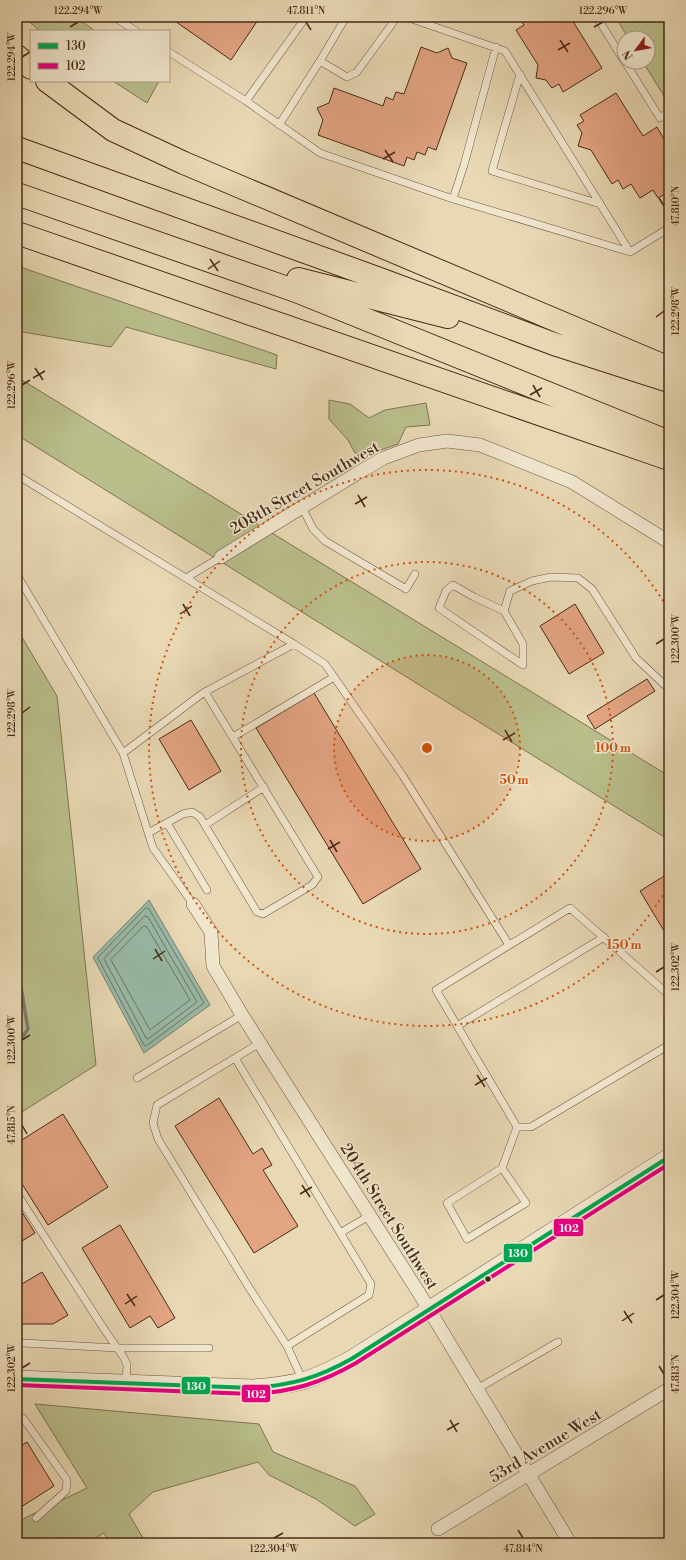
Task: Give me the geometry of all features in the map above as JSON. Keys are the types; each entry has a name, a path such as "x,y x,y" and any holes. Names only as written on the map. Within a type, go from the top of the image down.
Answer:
{"highway":[{"path":"17,56 30,67"},
{"path":"47,82 113,130 184,163 669,368"},
{"path":"17,148 380,279 554,344 669,381"},
{"path":"17,180 298,279 554,344"},
{"path":"17,194 296,291 669,442"},
{"path":"17,233 669,459"}],"street":[{"name":"208th Street Southwest","path":"221,557 384,458 419,445 447,441 480,445 572,482 669,542"},
{"name":"204th Street Southwest","path":"193,904 210,932 213,966 242,1015 429,1310 570,1543"},
{"path":"17,1379 252,1388 272,1387 303,1381 353,1358 667,1163"},
{"name":"53rd Avenue West","path":"438,1529 669,1389"}],"lane":[{"path":"114,17 134,30"},
{"path":"246,101 306,17"},
{"path":"279,125 346,17"},
{"path":"320,61 347,77 358,72 397,17"},
{"path":"406,17 505,51 630,252"},
{"path":"597,17 616,49"},
{"path":"453,199 464,165 496,47"},
{"path":"170,53 246,101 320,153 453,199 630,252 669,228"},
{"path":"629,70 660,118 669,112"},
{"path":"520,74 492,171 600,204"},
{"path":"17,475 325,664 404,776 509,946"},
{"path":"302,507 313,529 325,541 406,589 415,574"},
{"path":"186,578 221,557"},
{"path":"17,575 123,753 153,848 193,904"},
{"path":"504,611 453,585 446,590 439,608 523,665 523,644 504,611 510,591 532,581 551,577 578,578 592,589 636,658 669,689"},
{"path":"123,753 205,692 294,644"},
{"path":"233,737 334,677"},
{"path":"148,833 183,814 192,812 200,817 257,912 263,914 312,885 318,876 205,692"},
{"path":"205,825 264,787"},
{"path":"167,823 207,890"},
{"path":"517,1127 436,990 570,908 669,995"},
{"path":"457,1026 604,937"},
{"path":"137,1078 242,1015"},
{"path":"260,1043 157,1105 153,1123 158,1139 248,1286 287,1346 303,1381"},
{"path":"517,1127 531,1127 669,1045"},
{"path":"234,1058 371,1284 369,1295 287,1346"},
{"path":"502,1168 526,1202 467,1239 446,1203 502,1168 517,1127"},
{"path":"17,1194 124,1358 127,1365 126,1382"},
{"path":"340,1233 369,1216"},
{"path":"477,1389 558,1342"},
{"path":"23,1343 117,1348 209,1348"},
{"path":"17,1416 23,1418 67,1480 66,1491 36,1518"}],"green space":[{"path":"24,17 76,17 94,30 39,30"},
{"path":"626,17 667,17 669,20 669,94 664,96 648,70 656,70 656,30 623,30 618,21"},
{"path":"115,82 158,82 147,103"},
{"path":"17,266 277,355 276,369 126,327 111,347 17,331"},
{"path":"17,377 669,776 669,840 17,435"},
{"path":"329,400 350,404 369,418 385,410 426,403 430,425 406,427 398,444 369,454 355,453 348,440 329,419"},
{"path":"17,629 57,696 96,1065 17,1115"},
{"path":"35,1404 259,1424 273,1452 355,1486 375,1514 355,1526 316,1499 269,1475 258,1462 153,1492 129,1514 146,1543 110,1543 104,1533 87,1543 17,1543 17,1524 25,1518 87,1488"}],"water":[{"path":"149,900 210,1005 144,1053 93,957"}],"building":[{"path":"169,17 260,17 231,60"},
{"path":"518,17 584,17 574,23 602,68 563,92 559,84 552,88 546,80 536,78 538,65 516,30 524,25"},
{"path":"421,47 437,53 448,48 452,58 467,63 436,150 428,147 425,155 417,152 414,160 407,157 404,166 318,135 323,120 317,108 329,103 334,88 383,106 386,97 393,100 396,92 404,94"},
{"path":"616,93 643,136 657,127 665,141 669,138 669,196 667,193 658,198 653,190 640,198 631,184 623,189 618,180 612,184 591,150 578,146 582,133 577,125 584,121 580,115"},
{"path":"575,604 604,653 569,674 540,626"},
{"path":"647,679 655,691 595,729 587,716"},
{"path":"314,693 421,869 363,904 256,728"},
{"path":"191,720 221,771 189,790 159,739"},
{"path":"669,873 669,939 640,891"},
{"path":"219,1098 253,1154 262,1148 272,1165 263,1170 298,1226 254,1253 175,1126"},
{"path":"63,1114 108,1187 48,1225 17,1176 17,1143"},
{"path":"17,1204 35,1233 17,1244"},
{"path":"120,1225 175,1318 158,1328 150,1316 130,1328 82,1248"},
{"path":"42,1272 68,1315 53,1324 17,1324 17,1287"},
{"path":"18,1440 21,1446 27,1442 54,1486 21,1507 17,1501"}],"waterway":[{"path":"17,964 28,1029 17,1045"}],"transit line":[{"name":"130","path":"17,1379 252,1388 280,1385 328,1371 353,1358 669,1157"},
{"name":"102","path":"17,1385 252,1394 293,1389 318,1381 356,1363 669,1164"}]}
